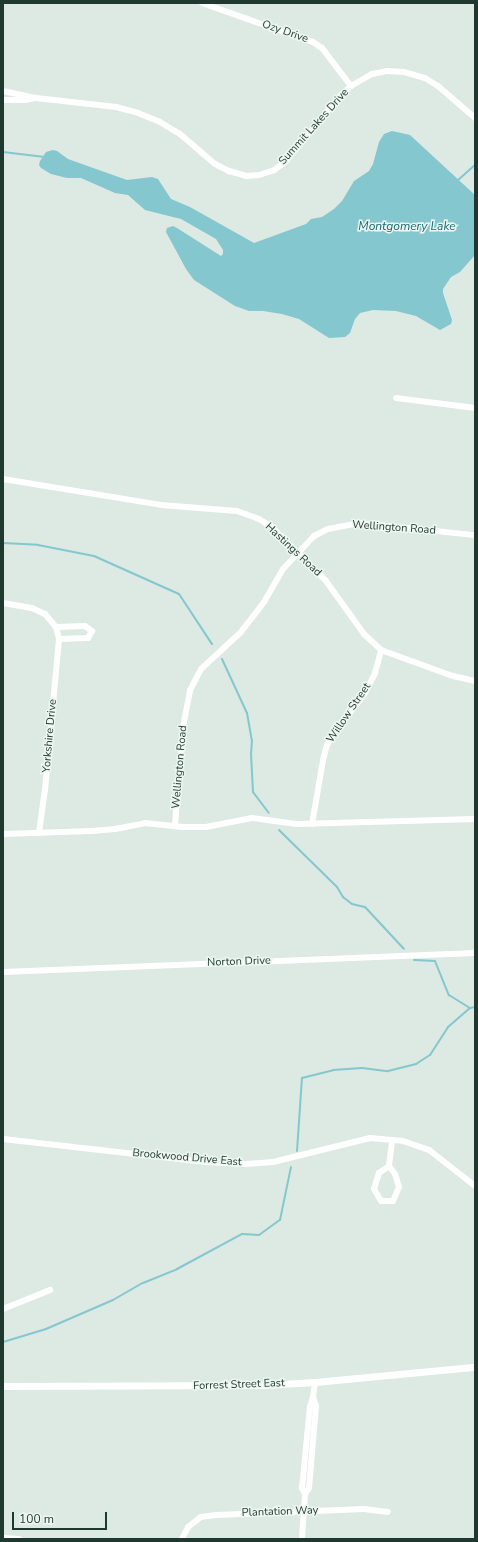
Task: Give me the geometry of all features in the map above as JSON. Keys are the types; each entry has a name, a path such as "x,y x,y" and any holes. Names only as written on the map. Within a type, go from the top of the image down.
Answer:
{"street":[{"name":"Ozy Drive","path":"202,3 313,42 322,48 351,86"},
{"name":"Summit Lakes Drive","path":"3,91 36,98 116,107 138,113 160,122 180,134 216,164 229,171 246,176 259,175 274,170 285,162 351,86 372,74 387,71 415,74 425,78 438,86 475,118"},
{"name":"Summit Lakes Drive","path":"3,100 25,100 36,98"},
{"path":"396,398 475,408"},
{"name":"Hastings Road","path":"3,479 161,505 244,513 259,519 272,527 326,581 364,634 381,650 453,676 475,681"},
{"name":"Wellington Road","path":"175,825 183,727 190,690 200,669 240,633 264,602 283,569 314,536 328,528 358,523 475,535"},
{"name":"Yorkshire Drive","path":"3,603 32,608 45,614 56,627 59,639 45,789 39,833"},
{"path":"56,627 85,626 92,631 88,638 59,639"},
{"name":"Willow Street","path":"312,824 322,760 327,745 335,731 364,695 375,673 381,650"},
{"name":"Wellington Road","path":"3,834 114,829 145,823 183,827 206,827 252,818 282,823 312,824 475,819"},
{"name":"Norton Drive","path":"3,972 475,953"},
{"name":"Brookwood Drive East","path":"3,1138 206,1162 246,1164 273,1162 370,1138 403,1141 429,1150 475,1186"},
{"path":"389,1166 379,1173 374,1189 381,1201 393,1201 398,1187 395,1174 389,1166 392,1140"},
{"path":"3,1309 50,1290"},
{"name":"Forrest Street East","path":"3,1386 155,1387 315,1382 475,1367"},
{"path":"302,1539 304,1494 309,1488 316,1406 313,1397 315,1382"},
{"name":"Plantation Way","path":"182,1539 188,1527 201,1517 216,1514 364,1509 388,1512"},
{"path":"3,1538 19,1539"}],"water":[{"name":"Montgomery Lake","path":"392,131 410,135 475,195 475,255 460,272 451,277 443,289 452,320 451,324 440,330 416,316 396,311 373,310 360,313 355,319 350,333 345,337 329,338 299,319 282,314 263,311 249,311 235,306 194,280 186,269 166,232 167,228 173,226 221,256 223,254 223,250 216,239 181,219 145,210 128,195 115,193 81,178 67,178 51,174 39,165 46,152 53,150 57,151 68,159 127,180 152,177 158,179 171,199 190,207 254,243 306,224 311,219 322,217 334,209 342,201 354,181 369,171 373,164 379,142 384,134"}],"waterway":[{"path":"3,152 45,157"},
{"path":"457,181 475,165"},
{"path":"3,543 38,545 94,556 179,594 212,644"},
{"path":"222,659 247,713 252,740 251,754 253,792 269,813"},
{"path":"279,830 337,887 343,897 352,904 365,907 404,949"},
{"path":"414,960 435,961 449,995 470,1008"},
{"path":"297,1151 302,1078 333,1070 362,1068 388,1071 416,1064 430,1055 448,1027 470,1008 475,1007"},
{"path":"3,1342 46,1329 113,1300 143,1283 177,1269 242,1234 259,1235 280,1220 291,1167"}]}
